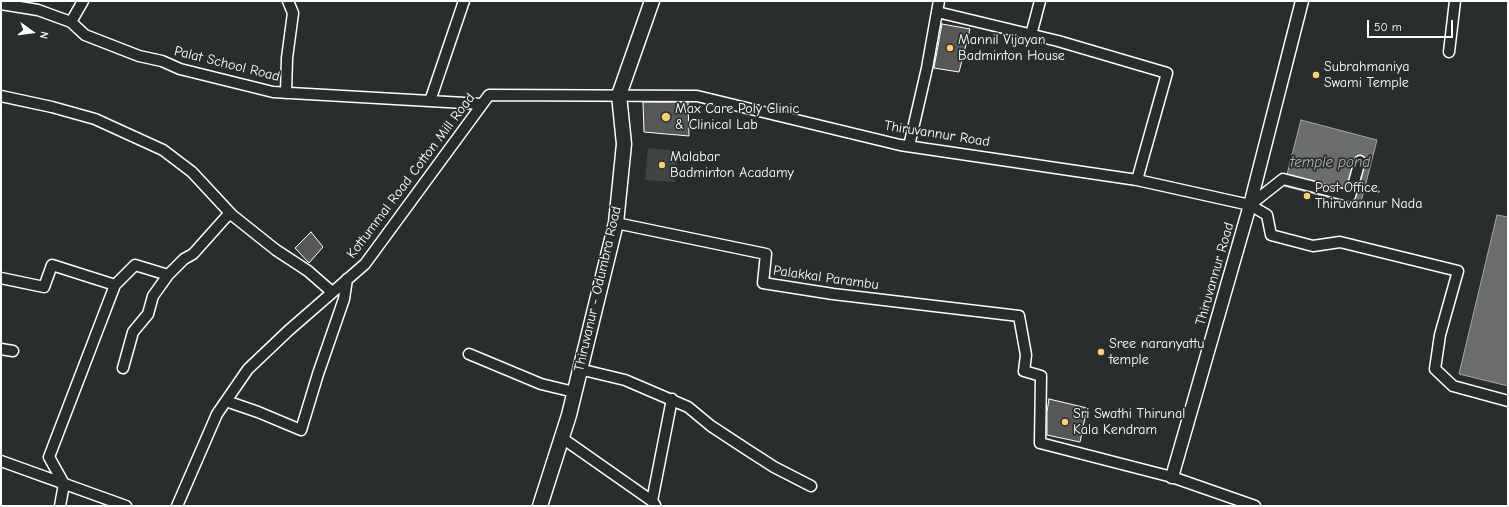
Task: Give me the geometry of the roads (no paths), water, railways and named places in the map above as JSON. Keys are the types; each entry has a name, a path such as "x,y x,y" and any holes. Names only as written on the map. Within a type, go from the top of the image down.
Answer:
{"main road":[{"name":"Thiruvanur - Odumbra Road","path":"540,506 562,438 616,222 624,144 619,95 652,1"}],"street":[{"path":"1,4 38,10 71,22 83,1"},
{"path":"286,93 287,58 293,13 288,1"},
{"path":"430,101 464,1"},
{"path":"909,146 927,68 939,1"},
{"path":"1031,35 1040,1"},
{"name":"Thiruvannur Road","path":"1172,478 1250,205 1302,1"},
{"path":"1449,52 1455,1"},
{"path":"937,12 1031,35 1167,73 1137,180"},
{"name":"Palat School Road","path":"71,22 85,35 139,56 162,62 180,69 273,92 482,104"},
{"name":"Kottummal Road Cotton Mill Road","path":"177,506 217,414 248,369 288,331 365,264 489,95 619,95"},
{"name":"Thiruvannur Road","path":"619,95 696,96 909,146 1137,180 1250,205"},
{"path":"1,96 52,107 95,119 163,150 192,172 232,215 276,250 308,271 332,292"},
{"path":"1360,161 1350,196 1283,179 1250,205 1267,215 1271,235 1313,246 1340,242 1458,271 1440,335 1435,369 1452,386 1508,401"},
{"path":"123,368 133,332 148,314 153,296 168,275 184,259 193,254 227,216 232,215"},
{"name":"Palakkal Parambu","path":"616,222 766,254 763,283 833,294 1019,316 1026,355 1024,371 1041,376 1040,443 1172,478"},
{"path":"1,278 44,287 52,265 116,285"},
{"path":"60,506 64,484 49,456 116,285 135,265 168,275"},
{"path":"226,401 258,412 301,430 318,374 344,299 347,279"},
{"path":"1,349 13,351"},
{"path":"469,354 541,384 574,392"},
{"path":"579,369 625,380 688,407 711,426 751,453 811,486"},
{"path":"562,438 654,504 672,400"},
{"path":"1,461 126,506"},
{"path":"1172,478 1255,506"}],"water":[{"name":"temple pond","path":"1301,120 1377,140 1360,206 1284,186"},
{"path":"1497,215 1508,217 1508,386 1459,374"}],"place":[{"name":"Mannil Vijayan Badminton House","path":"950,48"},
{"name":"Subrahmaniya Swami Temple","path":"1316,75"},
{"name":"Max Care Poly Clinic & Clinical Lab","path":"666,117"},
{"name":"Malabar Badminton Acadamy","path":"662,165"},
{"name":"Post Office, Thiruvannur Nada","path":"1307,196"},
{"name":"Sree naranyattu temple","path":"1101,352"},
{"name":"Sri Swathi Thirunal Kala Kendram","path":"1065,422"}]}
